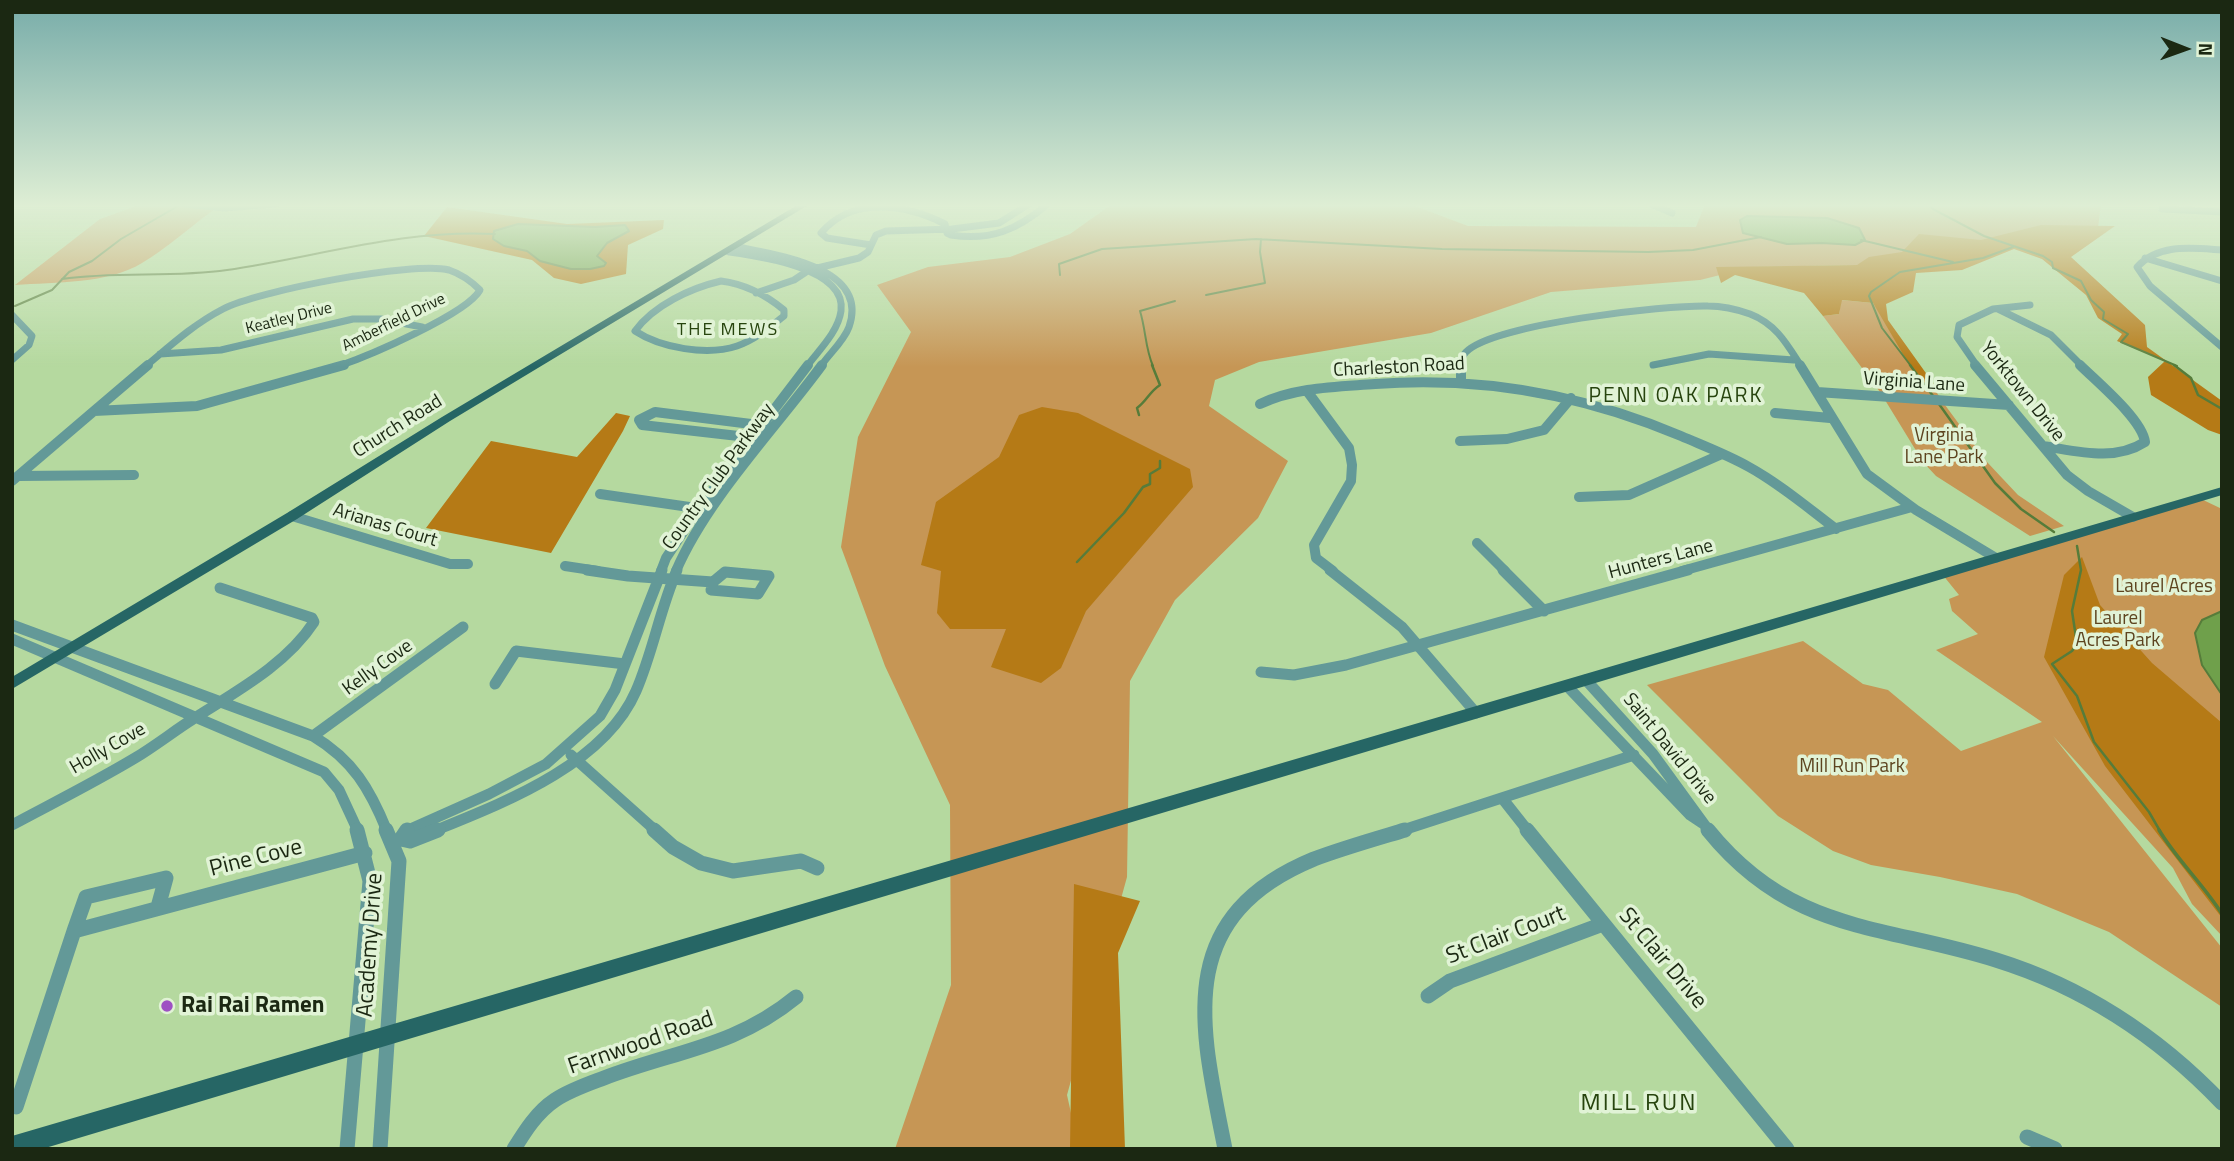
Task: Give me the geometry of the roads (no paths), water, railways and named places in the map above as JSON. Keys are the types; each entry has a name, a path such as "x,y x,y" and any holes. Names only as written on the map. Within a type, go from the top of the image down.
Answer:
{"main road":[{"name":"Church Road","path":"12,684 292,516 446,419 718,258"},
{"path":"12,1147 1402,732 1568,687 2222,491"}],"street":[{"name":"Country Club Parkway","path":"770,258 818,271 850,293 855,302 854,317 842,339 713,510 678,564 635,695 620,720 576,759 544,782 512,799 410,841 401,839 407,829 509,785 546,764 600,716 615,690 666,558 699,508 839,322 842,312 840,298 818,271"},
{"path":"756,293 782,308 784,316 734,347 718,349 676,345 646,337 635,331 648,317 709,284 731,282 756,293 818,271 842,267 844,263 856,258"},
{"path":"2145,258 2137,267 2146,282 2222,347"},
{"path":"2146,258 2222,281"},
{"name":"Amberfield Drive","path":"15,479 93,411 193,326 216,311 284,290 424,266 448,270 479,286 479,295 469,304 346,365 221,401 174,409 93,411"},
{"name":"Yorktown Drive","path":"2030,305 1998,309 1967,320 1956,332 1965,351 2043,446 2080,486 2133,517"},
{"path":"1461,380 1460,363 1464,355 1485,341 1605,315 1690,306 1724,308 1763,320 1780,333 1794,360 1817,392 1830,418 1867,474 1912,507 1996,558"},
{"path":"1998,309 2051,335 2136,422 2145,437 2145,442 2137,448 2123,451 2101,452 2043,446"},
{"path":"12,316 32,336 29,345 12,360"},
{"name":"Keatley Drive","path":"160,354 220,350 353,319 381,319 425,327"},
{"path":"1653,365 1709,354 1794,360"},
{"name":"Charleston Road","path":"1260,404 1280,396 1307,391 1403,381 1461,380 1509,384 1571,397 1657,424 1757,471 1836,529"},
{"path":"1307,391 1349,448 1352,465 1351,481 1316,538 1313,551 1321,564 1382,608 1418,644 1476,713"},
{"name":"Virginia Lane","path":"1817,392 2009,405"},
{"path":"1460,441 1507,439 1544,430 1571,397"},
{"path":"767,439 639,425 639,420 655,412 776,427"},
{"path":"1775,414 1830,418"},
{"path":"1579,497 1629,495 1722,454"},
{"path":"15,479 134,475"},
{"path":"600,495 713,510"},
{"name":"Hunters Lane","path":"1261,672 1294,675 1320,671 1912,507"},
{"name":"Arianas Court","path":"292,516 450,564 468,564"},
{"path":"1476,542 1544,611"},
{"path":"565,566 713,582 725,572 769,576 758,594 711,590 713,582"},
{"name":"Holly Cove","path":"12,825 135,758 221,704 268,670 307,633 314,622 312,618 220,588"},
{"path":"12,625 73,648"},
{"name":"Kelly Cove","path":"313,736 463,627"},
{"path":"12,639 55,658"},
{"name":"Academy Drive","path":"73,648 313,736 336,750 356,771 377,807 399,861 380,1149"},
{"path":"495,684 516,652 625,664"},
{"name":"Academy Drive","path":"55,658 299,759 324,772 339,790 350,811 365,853 370,881 347,1149"},
{"name":"Saint David Drive","path":"1586,680 1650,751 1704,824"},
{"name":"Saint David Drive","path":"1568,687 1690,816 1704,824"},
{"path":"563,749 673,847 701,863 733,871 802,861 817,868"},
{"path":"1225,1149 1211,1076 1205,987 1207,967 1222,934 1244,905 1285,873 1307,862 1633,755"},
{"name":"St Clair Drive","path":"1502,799 1741,1089 1787,1149"},
{"path":"1704,824 1737,862 1809,909 1871,932 1997,960 2064,986 2142,1034 2192,1074 2222,1103"},
{"name":"Pine Cove","path":"74,930 365,853"},
{"path":"16,1107 86,897 166,878 158,907"},
{"name":"St Clair Court","path":"1428,996 1450,981 1603,924"},
{"name":"Farnwood Road","path":"514,1149 528,1125 556,1099 606,1077 746,1032 779,1013 796,997"},
{"path":"2027,1138 2055,1149"}],"waterway":[{"path":"62,279 69,272 96,258"},
{"path":"62,279 206,272 295,258"},
{"path":"1060,275 1059,264 1076,258"},
{"path":"1206,295 1265,283 1261,258"},
{"path":"1937,258 1953,262"},
{"path":"1911,366 1882,328 1869,296 1871,292 1900,272 1982,258"},
{"path":"2046,258 2052,262 2053,268 2081,281 2091,300 2104,312 2103,319 2128,334 2121,342 2177,366"},
{"path":"15,306 52,290 62,279"},
{"path":"1153,366 1140,311 1175,301"},
{"path":"1139,415 1137,408 1160,385 1152,365"},
{"path":"1910,365 1933,396"},
{"path":"2174,365 2191,378 2198,395 2222,409"},
{"path":"1939,404 1995,483 2021,509 2054,532"},
{"path":"1077,562 1124,513 1143,487 1150,484 1150,474 1160,468 1160,461"},
{"path":"2077,546 2081,570 2072,611 2077,644 2072,651 2052,664 2077,696 2094,742 2149,812 2160,831"},
{"path":"2159,830 2222,914"}],"place":[{"name":"Rai Rai Ramen","path":"167,1006"}],"district":[{"name":"THE MEWS","path":"728,331"},
{"name":"PENN OAK PARK","path":"1676,397"},
{"name":"MILL RUN","path":"1639,1104"}],"park label":[{"name":"Virginia Lane Park","path":"1944,447"},
{"name":"Laurel Acres","path":"2164,587"},
{"name":"Laurel Acres Park","path":"2118,630"},
{"name":"Mill Run Park","path":"1852,767"}]}
